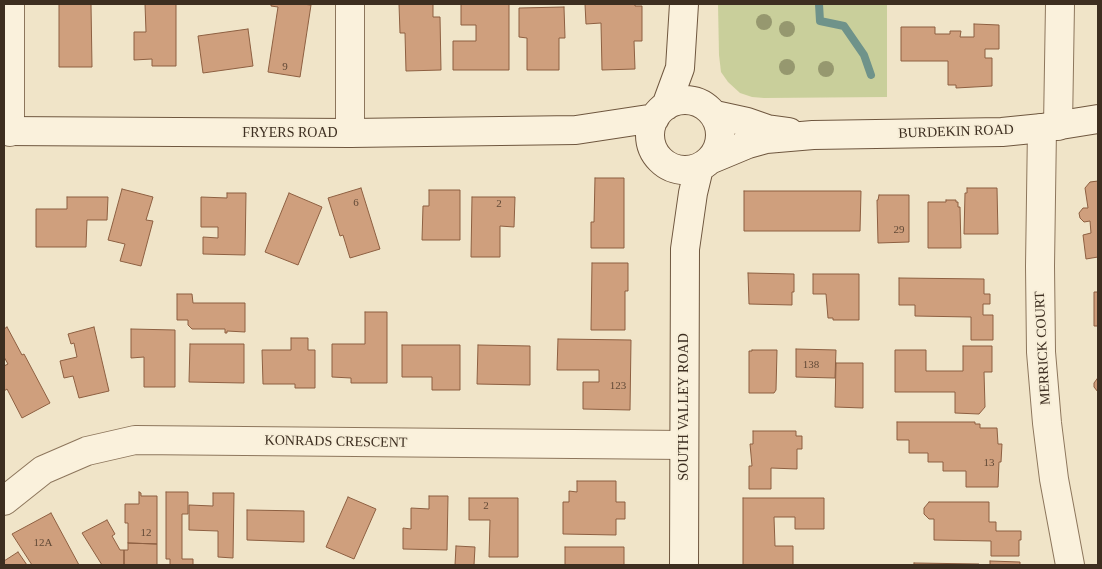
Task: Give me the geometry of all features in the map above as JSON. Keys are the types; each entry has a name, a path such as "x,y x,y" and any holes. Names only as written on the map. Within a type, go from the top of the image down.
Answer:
{"street":[{"path":"7,132 10,4"},
{"path":"350,4 350,133"},
{"name":"MERRICK COURT","path":"1060,4 1040,266 1041,352 1053,470 1070,565"},
{"path":"684,11 692,66 710,111 720,126 718,149 705,163 688,170 677,169 660,157 650,138 651,128 680,68 684,11"},
{"path":"660,112 676,102 686,100 696,102 710,111"},
{"name":"BURDEKIN ROAD","path":"710,111 767,129 813,135"},
{"name":"FRYERS ROAD","path":"7,132 350,133 576,130 660,112"},
{"name":"BURDEKIN ROAD","path":"705,163 748,144 766,140 813,135 1002,132 1098,119"},
{"name":"FRYERS ROAD","path":"576,130 631,141 660,157"},
{"name":"SOUTH VALLEY ROAD","path":"660,157 676,193 685,249"},
{"name":"SOUTH VALLEY ROAD","path":"684,565 685,249 693,193 705,163"},
{"name":"KONRADS CRESCENT","path":"4,501 43,470 87,451 135,440 684,445"}],"green space":[{"path":"718,4 887,4 887,97 764,98 740,93 728,82 721,72"}],"building":[{"path":"59,4 91,4 92,67 59,67"},
{"path":"145,4 176,4 176,66 152,66 152,59 134,60 134,32 146,32"},
{"path":"271,4 311,5 300,77 268,72 278,7 271,6"},
{"path":"399,4 433,4 433,17 440,17 441,70 406,71 405,33 400,33"},
{"path":"461,4 509,4 509,70 453,70 453,41 476,41 476,25 461,25"},
{"path":"585,4 635,4 635,6 642,6 642,41 634,41 635,69 602,70 601,23 586,24"},
{"path":"564,7 565,38 559,38 559,70 527,70 527,38 519,37 519,8"},
{"path":"974,24 999,25 999,49 985,49 985,58 992,58 992,86 956,88 956,85 948,85 948,61 901,61 901,27 935,27 935,34 950,34 950,31 961,31 960,37 974,37"},
{"path":"248,29 253,66 203,73 198,36"},
{"path":"595,178 624,178 624,248 591,248 591,222 594,222"},
{"path":"1098,181 1098,257 1086,259 1083,235 1091,233 1090,221 1084,222 1080,218 1079,213 1083,208 1088,208 1085,188 1090,182"},
{"path":"361,188 380,249 350,258 343,235 340,236 328,198"},
{"path":"967,188 997,188 998,234 964,234 965,193 967,193"},
{"path":"122,189 153,197 146,220 153,221 141,266 120,261 125,244 108,240"},
{"path":"429,190 460,190 460,240 422,240 423,206 429,206"},
{"path":"744,191 861,191 860,231 744,231"},
{"path":"227,193 246,193 245,255 203,254 203,237 218,238 218,227 201,227 201,197 227,198"},
{"path":"289,193 322,207 298,265 265,252"},
{"path":"879,195 909,195 909,242 878,243 877,200"},
{"path":"67,197 108,197 107,220 87,220 86,247 36,247 36,209 67,209"},
{"path":"472,197 515,197 514,227 500,226 500,257 471,257"},
{"path":"946,200 956,200 958,207 960,207 961,248 928,248 928,202 946,202"},
{"path":"592,263 628,263 628,291 625,291 625,330 591,330"},
{"path":"748,273 794,274 792,305 749,304"},
{"path":"813,274 859,274 859,320 833,320 833,318 828,318 826,294 813,294"},
{"path":"899,278 984,279 984,294 990,294 990,304 983,304 983,315 993,315 993,340 971,340 971,317 915,316 915,305 899,305"},
{"path":"1094,292 1098,292 1098,326 1094,326"},
{"path":"177,294 192,294 193,303 245,303 245,332 227,331 225,333 225,329 192,329 188,325 188,320 177,320"},
{"path":"365,312 387,312 387,383 351,383 351,378 332,377 332,344 365,344"},
{"path":"7,327 22,355 24,354 50,403 22,418 7,389 4,391 4,366 8,364 4,357 4,329"},
{"path":"94,327 109,391 79,398 73,376 64,378 60,361 77,357 74,343 71,344 68,334"},
{"path":"131,329 175,330 175,387 144,387 144,357 131,358"},
{"path":"291,338 308,338 308,350 315,350 315,388 295,388 295,384 263,384 262,350 291,350"},
{"path":"558,339 631,340 630,410 583,409 583,382 599,382 599,370 557,370"},
{"path":"190,344 244,344 244,383 189,382"},
{"path":"402,345 460,345 460,390 432,390 432,377 402,377"},
{"path":"478,345 530,346 530,385 477,384"},
{"path":"963,346 992,346 992,372 984,372 985,407 979,414 955,413 955,392 895,392 895,350 926,350 926,371 963,371"},
{"path":"796,349 836,350 835,378 796,377"},
{"path":"777,350 776,390 774,393 749,393 749,351"},
{"path":"836,363 863,363 863,408 835,407"},
{"path":"1098,379 1098,392 1094,387"},
{"path":"897,422 975,422 975,424 980,424 980,428 997,428 998,444 1002,444 998,487 966,487 966,471 943,471 943,462 928,462 928,453 909,453 909,440 897,440"},
{"path":"753,431 796,431 796,436 802,436 802,449 797,449 797,469 771,468 771,489 749,489 749,466 752,466 750,444 753,444"},
{"path":"577,481 616,481 616,502 625,502 625,519 616,519 616,535 563,534 563,502 569,502 569,491 577,492"},
{"path":"139,492 141,496 157,496 157,544 128,543 128,523 125,523 125,504 139,504"},
{"path":"166,492 188,492 188,514 182,514 182,559 193,559 193,565 170,565 170,559 166,559"},
{"path":"213,493 234,493 233,558 218,557 218,531 189,530 189,505 213,506"},
{"path":"429,496 448,496 447,550 403,549 403,528 411,529 411,508 429,509"},
{"path":"348,497 376,509 354,559 326,547"},
{"path":"469,498 518,498 518,557 489,557 490,520 469,520"},
{"path":"743,498 824,498 824,529 795,529 795,517 774,517 775,546 793,546 793,565 743,565"},
{"path":"929,502 989,502 989,522 996,522 996,531 1021,531 1019,556 991,556 991,541 934,540 934,519 929,519 924,514 924,508"},
{"path":"247,510 304,511 304,542 247,540"},
{"path":"51,513 79,565 32,565 12,534"},
{"path":"107,520 115,534 112,536 120,550 124,550 124,565 102,565 82,533"},
{"path":"128,543 157,544 157,565 124,565 124,550 128,550"},
{"path":"456,546 475,547 474,565 455,565"},
{"path":"565,547 624,547 624,565 565,565"},
{"path":"18,552 27,565 4,565 4,561"},
{"path":"990,561 1020,562 1020,565 990,565"},
{"path":"914,563 979,564 979,565 914,565"}],"waterway":[{"path":"819,4 820,21 844,26 864,55 871,75"}]}
